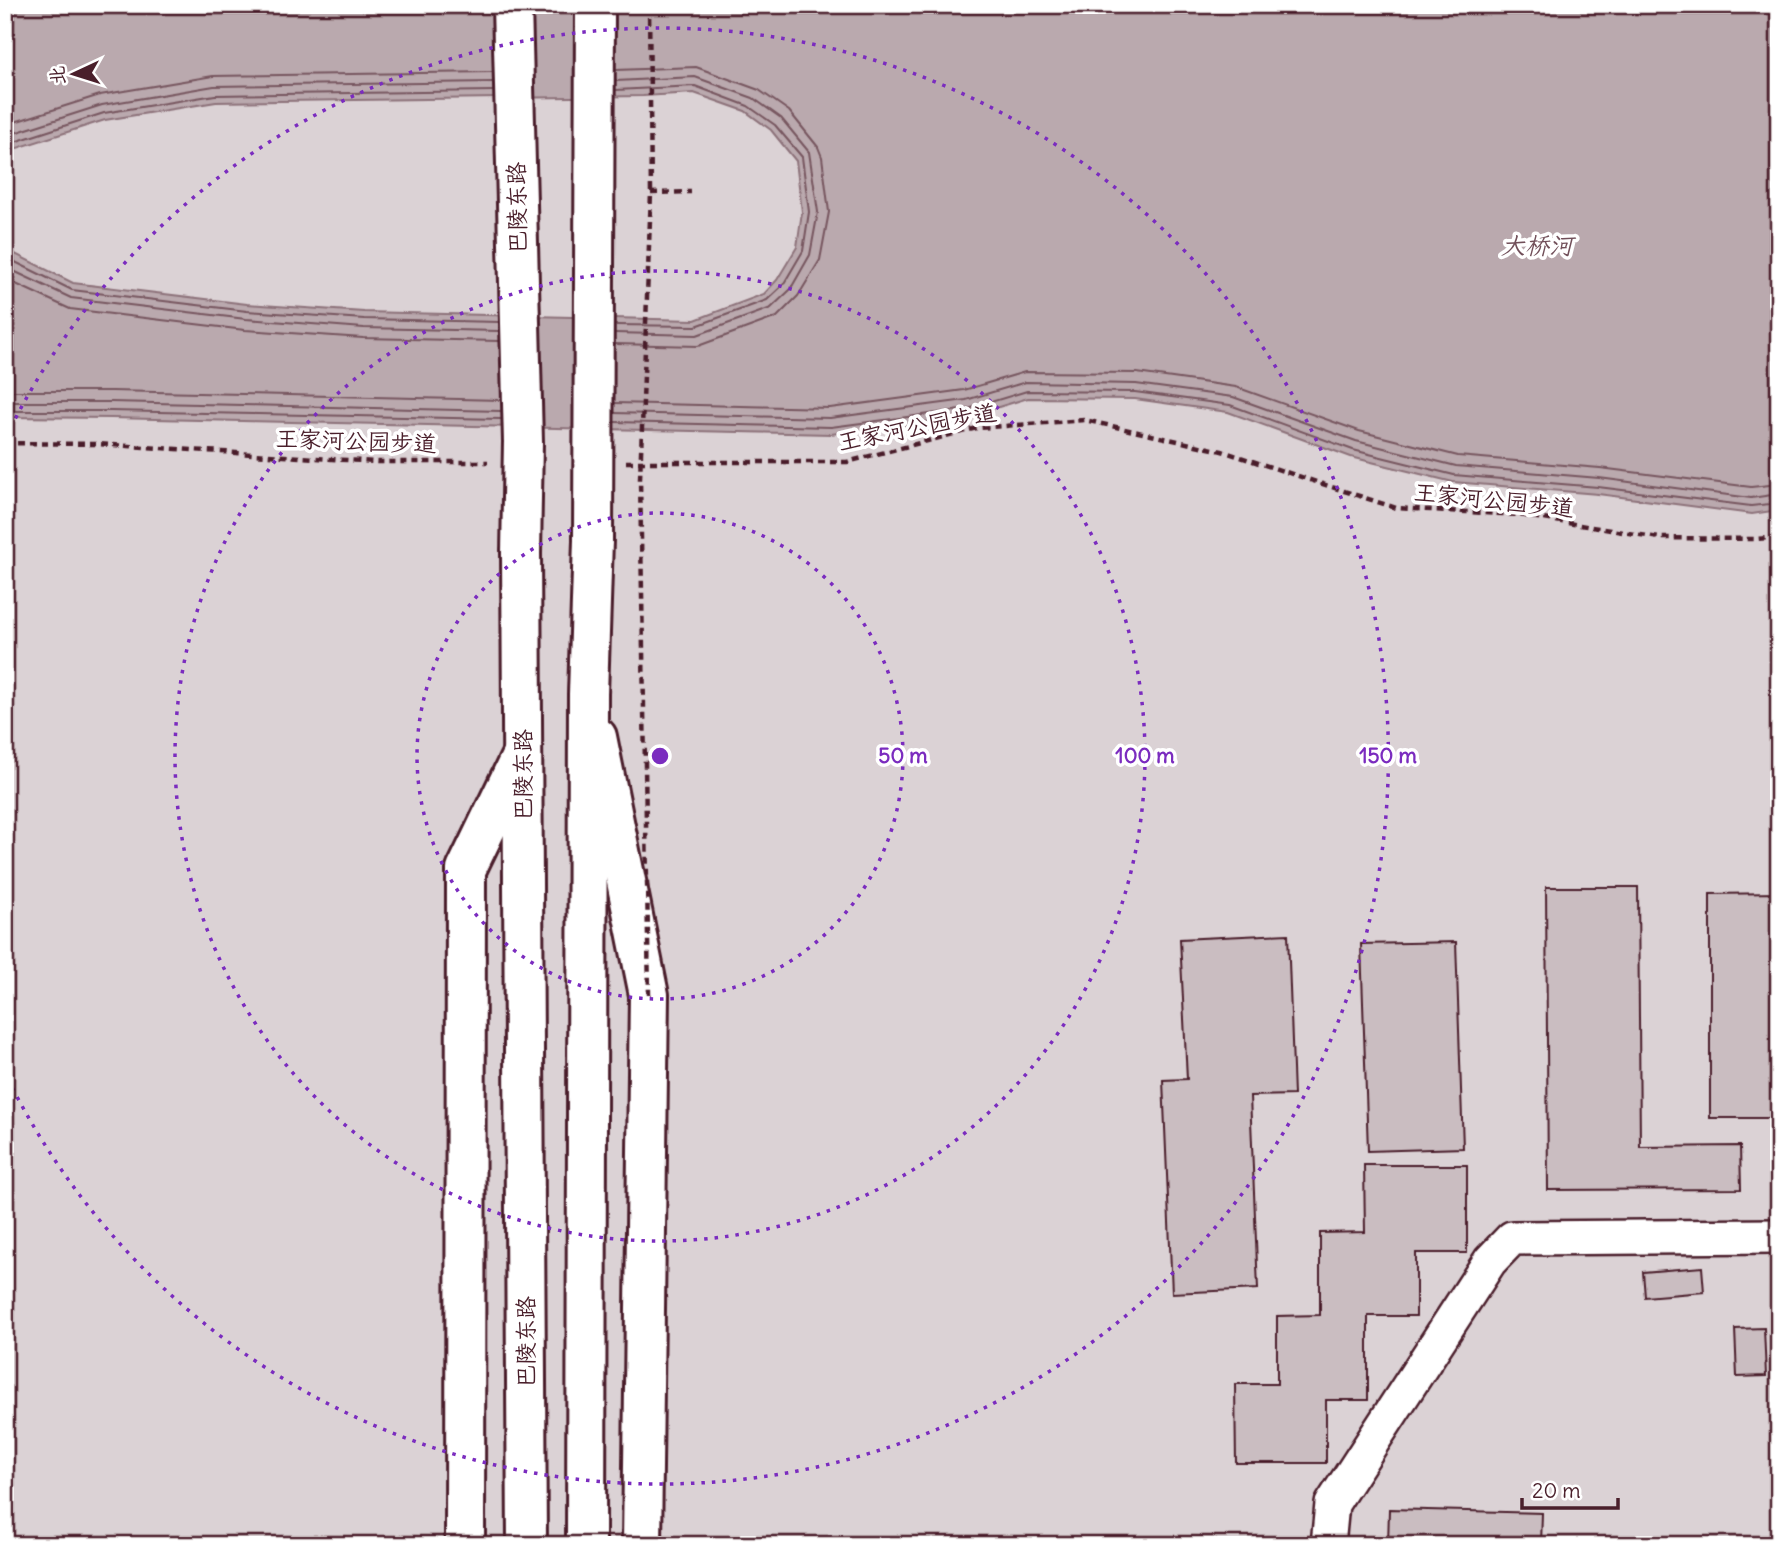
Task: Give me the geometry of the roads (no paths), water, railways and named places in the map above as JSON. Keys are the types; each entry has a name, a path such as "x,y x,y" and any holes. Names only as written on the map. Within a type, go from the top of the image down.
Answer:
{"main road":[{"name":"巴陵东路","path":"512,5 523,442 521,553 527,1545"},
{"path":"586,1545 588,694 593,540 595,5"},
{"path":"588,694 649,995 642,1545"},
{"path":"465,1545 466,870 522,754"}],"street":[{"path":"1328,1545 1332,1504 1490,1261 1512,1238 1779,1236"}],"water":[{"name":"大桥河","path":"5,5 1779,6 1779,510 1752,514 1598,494 1453,482 1351,457 1228,412 1135,399 1028,398 969,416 831,434 5,417 5,246 11,252 73,283 247,304 364,312 695,320 764,294 777,280 797,247 802,212 796,161 771,130 745,111 694,93 216,102 105,120 5,152"}]}
